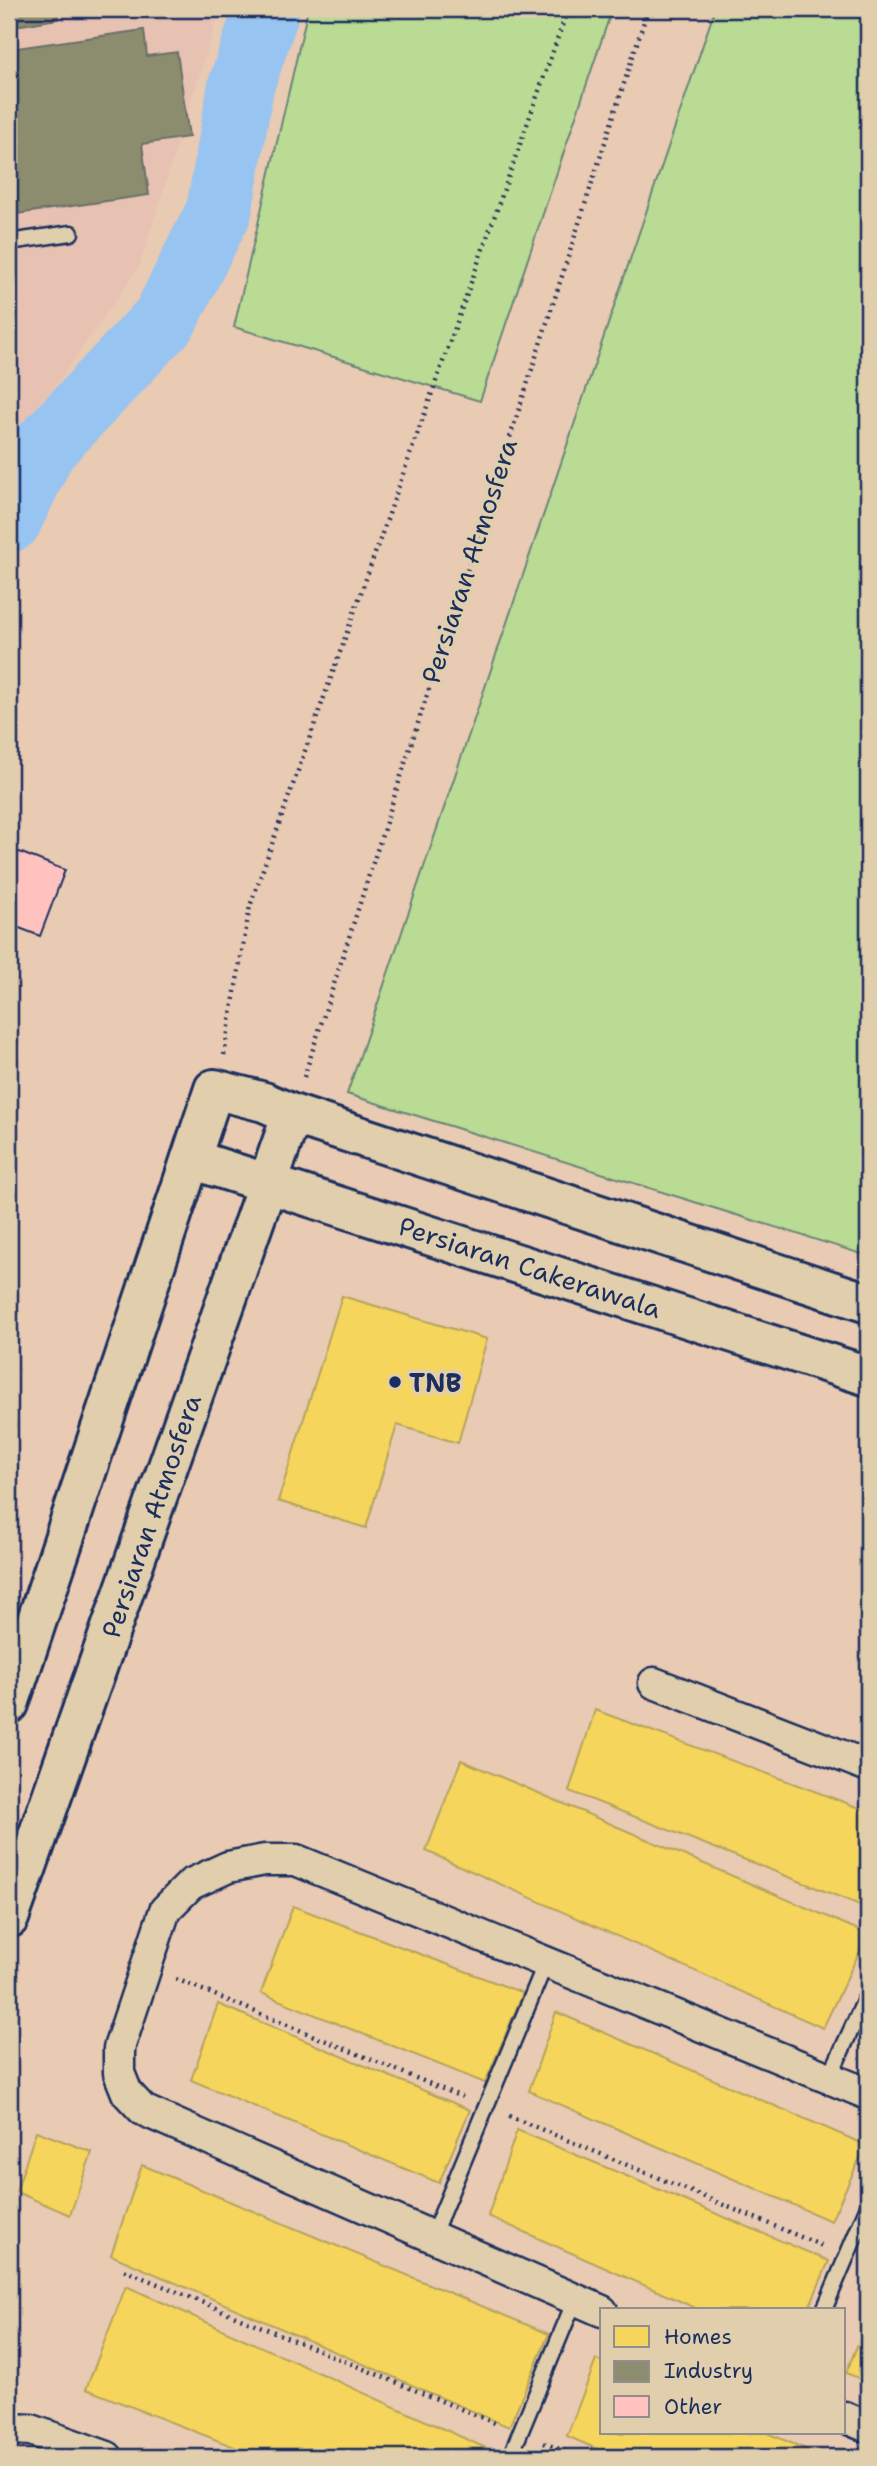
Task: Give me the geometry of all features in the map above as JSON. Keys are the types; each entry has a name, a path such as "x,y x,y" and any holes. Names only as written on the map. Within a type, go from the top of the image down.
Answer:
{"street":[{"path":"9,1704 214,1089 264,1102 292,1114 868,1303"},
{"name":"Persiaran Atmosfera","path":"9,1918 292,1114"},
{"name":"Persiaran Cakerawala","path":"191,1159 868,1376"},
{"path":"654,1683 868,1766"},
{"path":"589,2306 143,2110 127,2093 119,2073 119,2048 165,1910 191,1884 229,1867 265,1860 296,1860 868,2094"},
{"path":"846,2418 868,2427"},
{"path":"20,2430 107,2457"}],"lane":[{"path":"9,242 71,233"},
{"path":"432,2237 546,1962"},
{"path":"829,2078 868,1993"},
{"path":"825,2308 868,2206"},
{"path":"510,2457 520,2433 589,2306"}],"path":[{"path":"214,1089 221,1071 250,906 568,9"},
{"name":"Persiaran Atmosfera","path":"292,1114 648,9"},
{"path":"124,2270 579,2457"}],"shaded area":[{"path":"9,9 220,9 139,267 9,451"}],"green space":[{"path":"308,9 612,9 480,401 234,327"},
{"path":"715,9 868,9 868,1256 347,1094"}],"building: Homes":[{"name":"TNB","path":"342,1296 487,1339 458,1443 397,1425 366,1528 278,1501"},
{"path":"595,1710 868,1811 868,1908 569,1791"},
{"path":"461,1760 868,1934 823,2028 426,1851"},
{"path":"293,1906 523,1993 485,2083 261,1993"},
{"path":"218,2004 470,2110 439,2183 191,2080"},
{"path":"556,2012 866,2145 831,2221 529,2091"},
{"path":"517,2130 829,2261 809,2308 695,2308 488,2216"},
{"path":"36,2131 92,2152 70,2215 16,2192"},
{"path":"142,2165 549,2334 509,2427 111,2255"},
{"path":"126,2286 486,2448 482,2457 260,2457 86,2389"},
{"path":"868,2319 868,2382 846,2373"},
{"path":"596,2360 600,2361 600,2434 769,2434 825,2457 615,2457 567,2436"}],"building: Industry":[{"path":"9,9 57,9 58,19 9,27"},
{"path":"144,30 147,56 177,52 189,137 142,144 149,195 9,215 9,49"}],"building: Other":[{"path":"9,848 65,870 40,936 9,924"}],"waterway":[{"path":"9,520 43,449 165,319 219,211 241,86 267,9"}],"place":[{"name":"TNB","path":"395,1382"}]}
